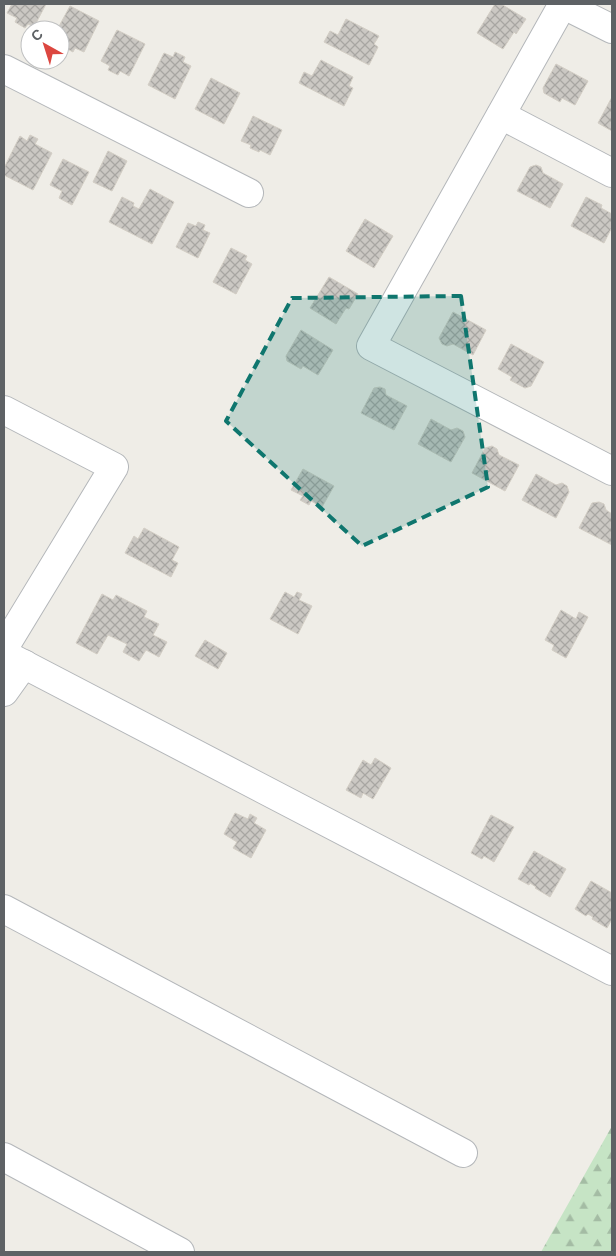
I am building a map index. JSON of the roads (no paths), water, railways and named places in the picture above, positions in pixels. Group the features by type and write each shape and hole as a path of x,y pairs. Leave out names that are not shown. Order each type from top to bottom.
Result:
{"street":[{"path":"612,29 562,4 371,346 612,471"},
{"path":"4,69 249,192"},
{"path":"500,115 612,173"},
{"path":"4,410 114,467 11,655 4,692"},
{"path":"11,655 612,971"},
{"path":"4,909 463,1153"},
{"path":"4,1157 180,1252"}]}
